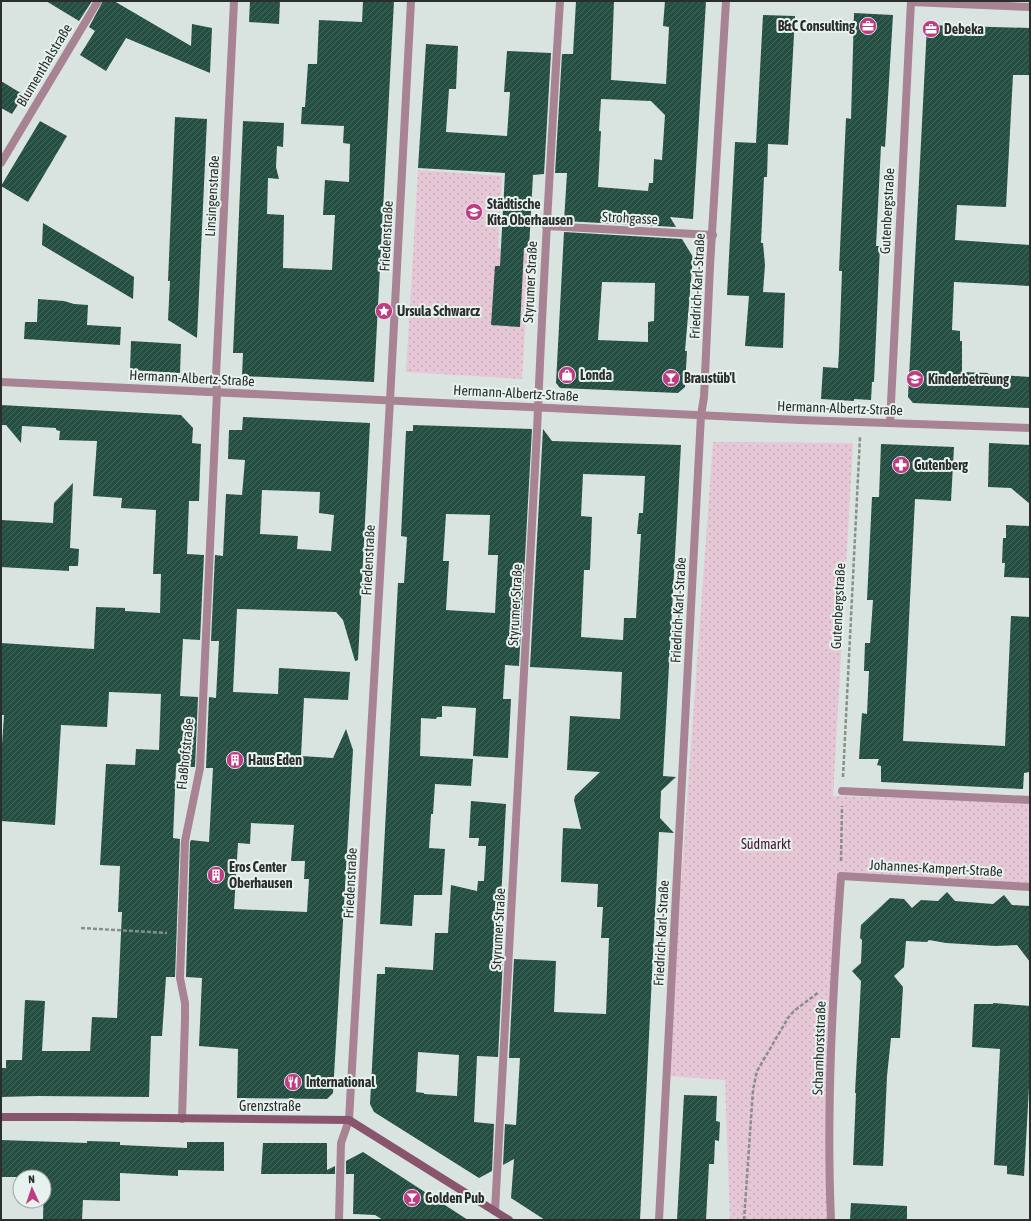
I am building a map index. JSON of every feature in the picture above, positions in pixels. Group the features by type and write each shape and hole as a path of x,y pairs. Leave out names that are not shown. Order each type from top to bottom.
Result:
{"street":[{"name":"Blumenthalstraße","path":"1,163 98,1"},
{"name":"Linsingenstraße","path":"217,392 216,375 234,1"},
{"name":"Friedenstraße","path":"339,1220 341,1143 349,1120 411,1"},
{"name":"Styrumer Straße","path":"495,1211 538,407 546,226 560,1"},
{"name":"Friedrich-Karl-Straße","path":"659,1220 701,415 704,397 710,266 726,1"},
{"path":"911,2 1030,7"},
{"name":"Gutenbergstraße","path":"890,423 911,2"},
{"name":"Strohgasse","path":"546,226 713,235"},
{"name":"Hermann-Albertz-Straße","path":"1,382 701,415 1030,428"},
{"name":"Flaßhofstraße","path":"182,1119 185,1003 180,978 181,934 186,841 200,768 217,392"},
{"path":"842,791 1030,800"},
{"name":"Johannes-Kampert-Straße","path":"841,876 1030,887"},
{"name":"Scharnhorststraße","path":"830,1220 828,1169 834,983 841,876"},
{"name":"Grenzstraße","path":"1,1117 71,1116 182,1119 349,1120"},
{"path":"349,1120 509,1220"}],"path":[{"name":"Gutenbergstraße","path":"841,876 842,791 861,422"},
{"path":"82,928 181,934"},
{"path":"744,1220 753,1090 757,1071 788,1018 808,1000 834,983"}],"green space":[{"name":"Städtische Kita Oberhausen","path":"418,170 502,176 498,248 530,250 522,379 406,372"},
{"name":"Südmarkt","path":"713,442 853,443 833,796 1030,802 1030,887 841,876 833,983 831,1220 730,1220 725,1080 667,1076"}],"building":[{"path":"46,1 92,1 79,21"},
{"path":"103,1 114,1 191,46 192,24 212,28 210,73 126,38 106,71 80,55 95,31 89,27"},
{"path":"250,1 280,1 279,24 249,22"},
{"path":"363,1 394,1 374,382 242,376 243,353 233,353 243,121 284,123 283,147 277,146 276,167 279,179 268,178 267,214 284,215 283,268 332,270 335,215 323,215 325,180 349,182 350,144 343,143 344,126 301,124 302,107 305,107 308,64 317,64 319,20 362,22"},
{"path":"576,1 614,1 611,80 666,84 669,27 663,26 665,1 706,1 693,219 670,217 676,227 564,221 567,173 555,173 562,54 573,54","holes":["601,99 651,101 665,115 662,160 654,159 653,183 649,183 648,191 598,187"]},
{"path":"854,13 893,15 885,147 881,146 876,246 880,246 874,382 872,382 871,400 854,399 854,401 821,399 823,367 838,368 842,271 839,271 846,118 851,119"},
{"path":"763,15 795,16 788,145 768,144 767,177 764,177 761,243 763,243 765,265 763,292 785,293 783,348 745,346 749,296 727,295 735,142 756,143"},
{"path":"927,25 1030,28 1030,75 1013,75 1006,207 957,205 955,240 1030,245 1030,286 954,282 952,330 960,331 960,341 962,341 962,372 1030,377 1030,408 913,403 908,397"},
{"path":"426,44 458,46 456,89 449,89 446,132 507,136 510,92 504,92 507,51 551,53 544,174 533,175 529,248 524,248 520,327 491,325 495,266 500,266 505,173 418,168"},
{"path":"1,81 24,95 12,114 1,108"},
{"path":"175,117 207,119 197,338 168,320 170,281 168,281"},
{"path":"40,121 67,136 28,202 1,186"},
{"path":"43,223 134,277 133,299 42,245"},
{"path":"564,232 682,239 693,257 685,351 687,351 685,387 678,393 560,388 556,383","holes":["602,282 655,283 654,321 648,322 648,342 598,340"]},
{"path":"38,299 88,305 87,325 121,327 120,345 24,339 25,322 37,322"},
{"path":"131,341 181,344 180,373 130,370"},
{"path":"1,405 181,415 193,428 192,443 201,444 199,501 189,501 187,554 204,555 200,640 183,639 180,696 198,697 195,767 176,767 173,838 180,839 175,977 166,977 162,1036 151,1036 149,1097 1,1097 1,1068 6,1068 6,1060 22,1060 25,1000 45,1001 42,1051 90,1051 92,1017 117,1018 122,912 118,912 120,866 100,865 106,764 135,765 136,749 159,750 161,694 109,692 107,727 61,725 55,825 1,821 1,759 4,715 1,715 1,643 94,649 96,607 125,608 125,611 160,613 161,574 153,574 156,510 121,508 122,498 93,496 97,441 59,440 60,431 56,430 56,428 22,426 21,443 6,425 1,425"},
{"path":"243,417 370,423 358,660 355,661 343,620 336,612 237,609 233,692 278,694 279,668 350,672 348,700 304,698 301,756 333,758 346,729 353,750 333,1093 327,1099 237,1098 238,1049 199,1046 202,978 186,977 190,842 191,840 209,842 213,768 206,768 209,697 216,698 219,641 211,641 215,555 223,556 226,494 242,495 245,460 228,459 229,430 242,430","holes":["262,490 320,492 319,513 334,515 331,551 297,549 298,536 260,534","251,823 294,825 291,861 305,861 304,879 309,879 307,912 234,909 238,843 250,844"]},
{"path":"413,425 532,429 519,666 505,665 503,699 511,699 508,758 473,756 476,708 442,706 442,717 437,717 436,719 421,718 420,756 473,759 471,786 435,784 429,848 445,849 442,895 414,895 412,926 380,924 398,583 404,583 407,537 401,536 406,431 413,431","holes":["446,514 490,515 488,555 498,555 495,613 446,610 449,561 443,561"]},
{"path":"543,429 552,441 681,445 663,776 676,777 661,791 660,818 674,833 659,832 640,1220 545,1220 511,1198 514,1159 503,1165 505,1124 516,1125 520,1058 509,1058 514,959 556,961 554,1012 606,1014 609,938 601,938 603,907 597,907 598,884 561,882 563,828 581,829 574,800 575,796 600,772 567,770 570,716 620,719 622,672 530,667","holes":["583,474 645,476 643,513 639,513 637,534 641,534 636,618 624,618 623,640 581,637 584,570 590,570 592,517 581,516"]},
{"path":"989,443 1030,445 1030,504 1011,488 988,487"},
{"path":"881,444 954,447 951,501 915,499 903,741 1005,746 1011,616 1030,617 1030,772 1024,773 1023,789 881,782 881,766 877,765 879,759 859,759 862,713 867,714 869,671 864,671 865,643 870,643 873,600 867,600 872,497 879,497"},
{"path":"73,483 70,548 79,549 78,566 69,566 69,571 1,567 1,520 53,523 54,503"},
{"path":"1006,525 1030,526 1029,578 1004,577 1005,563 1002,563 1003,538 1006,538"},
{"path":"471,801 506,804 498,958 503,958 498,1057 477,1056 474,1122 494,1124 492,1171 479,1178 374,1112 370,1104 377,974 385,974 385,967 433,970 435,933 448,933 451,885 477,891 478,881 484,881 486,846 478,846 479,838 469,838","holes":["418,1052 459,1055 457,1096 424,1094 416,1092"]},
{"path":"947,892 955,901 993,904 1004,895 1012,905 1030,906 1030,962 1017,945 996,946 946,943 929,940 927,942 906,941 904,967 894,976 903,987 900,1038 891,1038 887,1076 883,1166 853,1165 861,981 852,971 861,963 861,925 890,898 904,899 912,908 921,900 938,901"},
{"path":"993,1003 1030,1006 1030,1070 1024,1176 1007,1174 1007,1166 994,1165 1000,1049 972,1047 974,1004"},
{"path":"684,1095 717,1096 716,1121 720,1122 719,1141 715,1140 714,1164 709,1164 706,1220 677,1220"},
{"path":"1,1140 87,1143 87,1141 120,1142 120,1145 187,1148 187,1142 224,1142 224,1171 178,1170 178,1176 120,1173 120,1201 83,1200 82,1220 43,1220 43,1209 52,1209 52,1169 12,1169 12,1177 1,1177"},
{"path":"263,1143 327,1143 327,1170 335,1166 335,1174 261,1174"},
{"path":"363,1152 468,1220 383,1220 375,1215 353,1214 354,1174 346,1174 346,1161"},
{"path":"851,1203 907,1206 907,1220 850,1220"}],"place":[{"name":"B&C Consulting","path":"868,26"},
{"name":"Debeka","path":"931,29"},
{"name":"Städtische Kita Oberhausen","path":"474,212"},
{"name":"Ursula Schwarcz","path":"384,311"},
{"name":"Londa","path":"567,375"},
{"name":"Braustüb'l","path":"671,378"},
{"name":"Kinderbetreung","path":"915,379"},
{"name":"Gutenberg","path":"901,465"},
{"name":"Haus Eden","path":"235,760"},
{"name":"Eros Center Oberhausen","path":"216,875"},
{"name":"International","path":"293,1082"},
{"name":"Golden Pub","path":"412,1198"}]}
